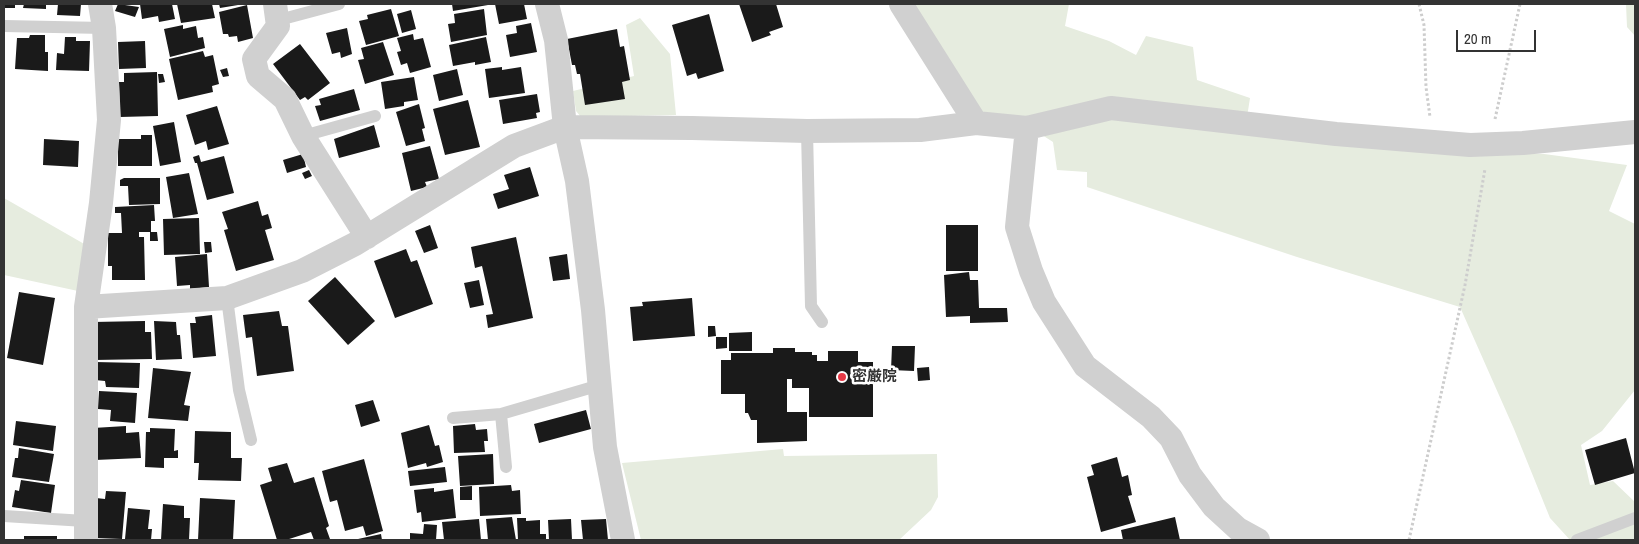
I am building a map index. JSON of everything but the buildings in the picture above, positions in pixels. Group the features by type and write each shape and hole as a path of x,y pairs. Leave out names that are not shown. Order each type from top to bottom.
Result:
{"street":[{"path":"86,531 86,306 102,203 109,120 104,28 100,4"},
{"path":"547,4 556,40 565,127 578,191 594,310 605,447 623,540"},
{"path":"901,4 976,123"},
{"path":"277,12 278,26 254,59 258,76 285,100 303,136 366,237"},
{"path":"86,306 227,298 302,271 366,237 514,146 565,127 807,131 920,130 976,123 1027,128 1111,108 1336,134 1439,143 1523,144 1635,132"},
{"path":"1027,128 1017,227 1031,271 1044,302 1085,366 1151,417 1171,438 1190,475 1214,507 1238,529 1258,540"}],"lane":[{"path":"277,12 339,4"},
{"path":"4,26 104,28"},
{"path":"303,136 375,116"},
{"path":"807,131 811,306 822,322"},
{"path":"227,298 240,390 251,440"},
{"path":"453,418 501,414 600,385"},
{"path":"501,414 506,467"},
{"path":"4,516 86,531"},
{"path":"1577,540 1635,518"}],"path":[{"path":"1419,4 1424,25 1427,101 1430,120 1439,143"},
{"path":"1409,540 1465,285 1490,144 1520,4"}],"shaded area":[{"path":"901,4 1069,4 1065,26 1109,41 1136,55 1146,36 1193,47 1197,80 1250,98 1245,130 1384,147 1544,154 1627,165 1609,211 1635,224 1635,390 1602,431 1581,445 1590,485 1613,481 1635,502 1635,540 1570,540 1550,518 1514,429 1460,307 1297,257 1087,187 1087,172 1057,170 1053,142 1025,124 978,119"},
{"path":"1626,4 1635,4 1635,36 1627,27"},
{"path":"640,18 670,54 676,115 581,117 576,111 573,91 634,76 626,25"},
{"path":"4,198 86,245 78,291 4,275"},
{"path":"783,449 784,456 937,454 938,497 931,510 899,540 641,540 622,463"}],"place":[{"name":"密厳院","path":"842,377"}]}
